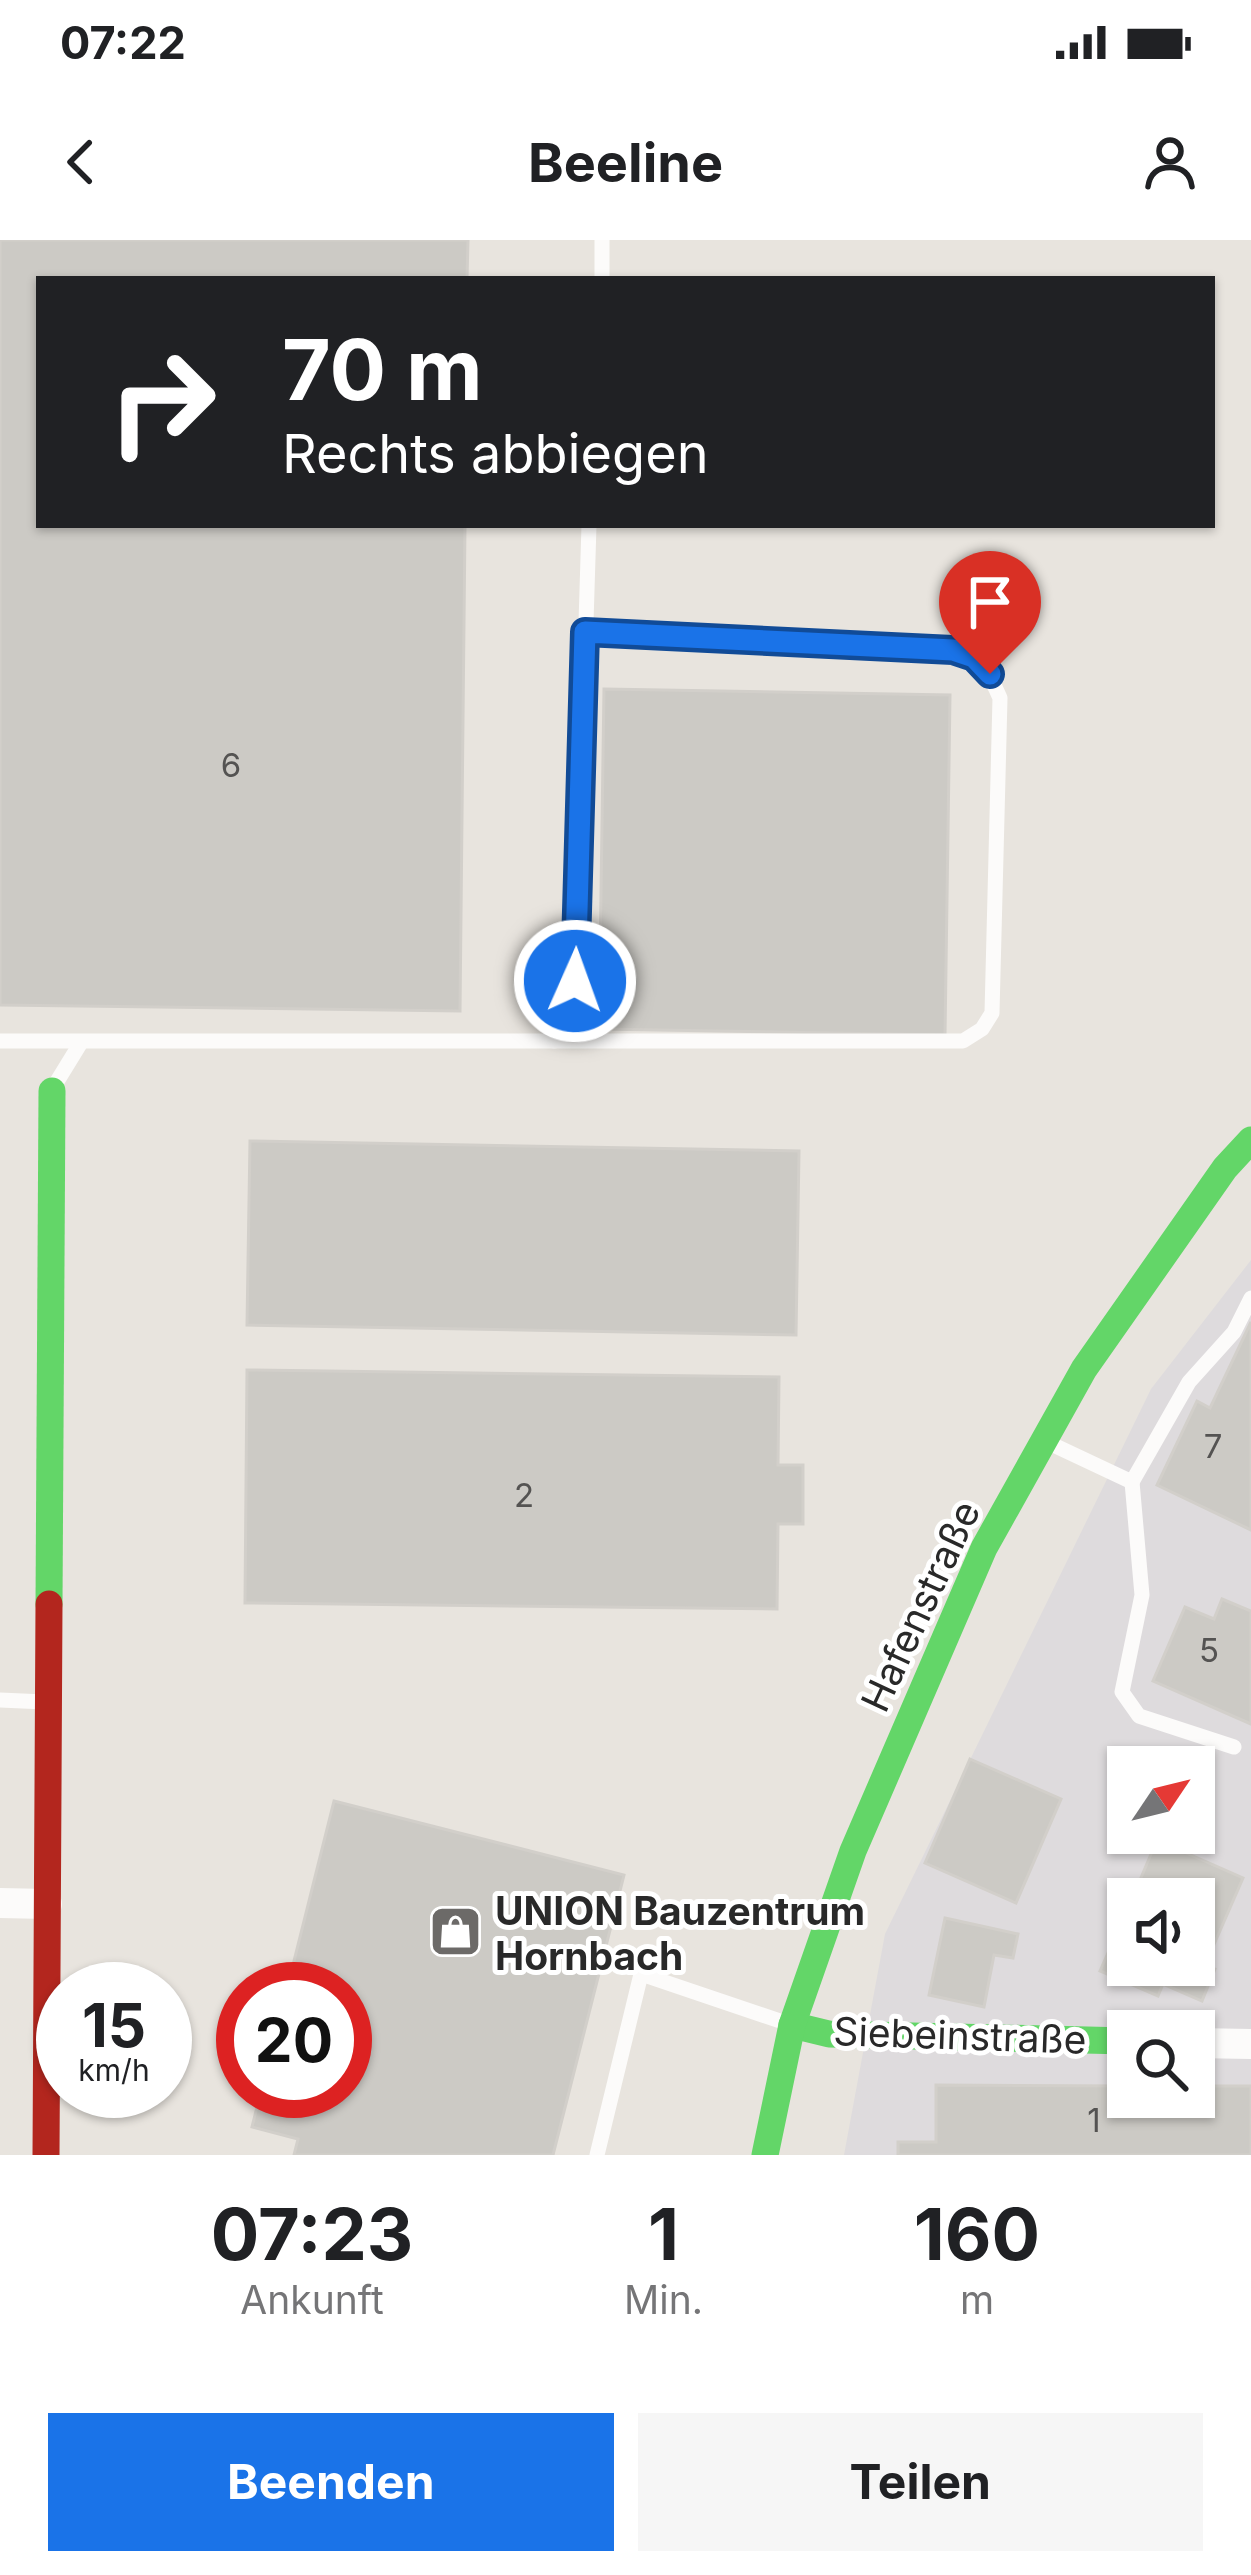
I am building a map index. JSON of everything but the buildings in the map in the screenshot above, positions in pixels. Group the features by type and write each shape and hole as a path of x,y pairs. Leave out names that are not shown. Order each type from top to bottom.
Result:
{"street":[{"path":"46,2155 52,1091"},
{"name":"Hafenstraße","path":"765,2155 792,2025 853,1851 984,1548 1084,1369 1225,1168 1251,1140"},
{"path":"0,1903 47,1904"},
{"name":"Siebeinstraße","path":"792,2025 829,2034 1107,2041"},
{"path":"1215,2043 1251,2044"}],"lane":[{"path":"602,240 602,276"},
{"path":"554,1041 575,981 589,528"},
{"path":"0,1041 80,1043 170,1037 963,1041 982,1029 992,1013 1000,698 990,674 974,657 953,650 585,632"},
{"path":"52,1091 80,1043"},
{"path":"1234,1748 1139,1716 1122,1692 1142,1595 1132,1482 1189,1382 1234,1332 1251,1298"},
{"path":"1044,1440 1132,1482"},
{"path":"0,1700 48,1702"},
{"path":"597,2155 641,1974 792,2025"}],"shaded area":[{"path":"1251,1260 1251,2155 844,2155 885,1934 1151,1389"}],"traffic: fast":[{"path":"49,1604 52,1091"},
{"path":"765,2155 792,2025 853,1851 984,1548 1084,1369 1225,1168 1251,1140"},
{"path":"792,2025 829,2034 1107,2041"}],"traffic: jam":[{"path":"46,2155 49,1604"}],"place":[{"name":"UNION Bauzentrum Hornbach","path":"456,1932"}],"route":[{"path":"575,981 585,632 953,650 974,657 990,674"}]}
